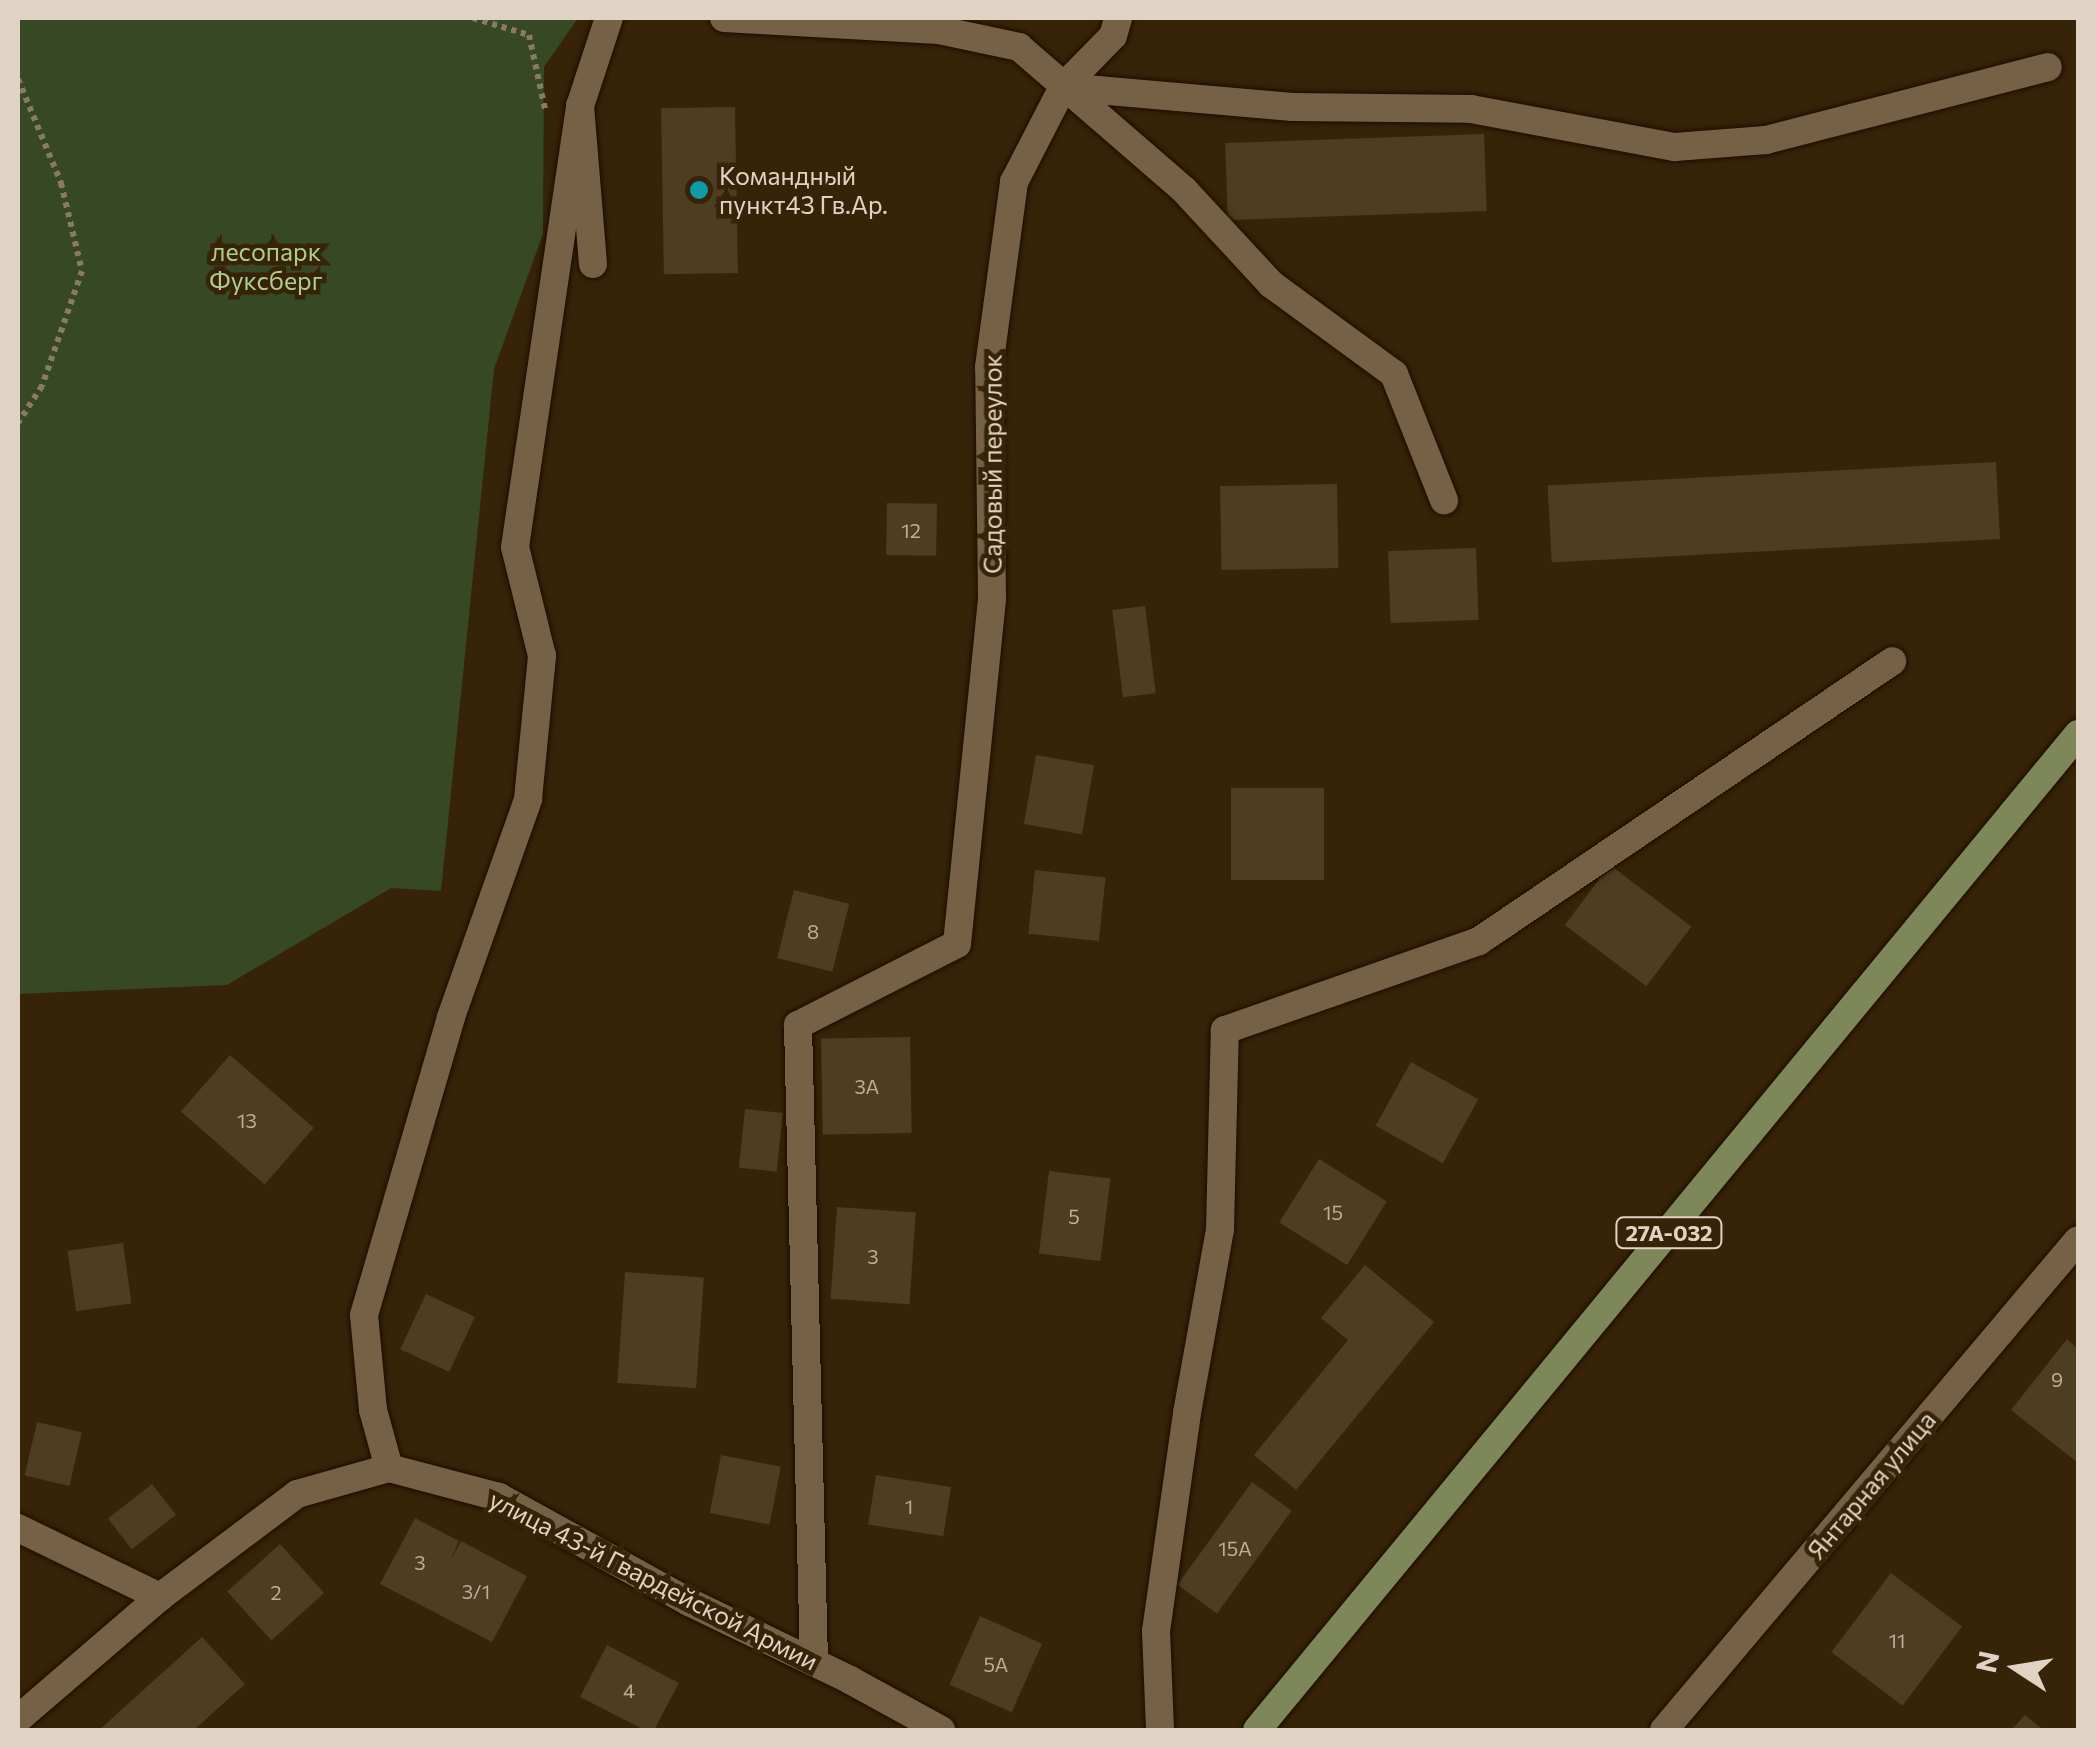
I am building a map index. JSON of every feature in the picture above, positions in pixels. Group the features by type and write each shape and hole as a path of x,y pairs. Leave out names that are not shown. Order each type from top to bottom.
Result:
{"main road":[{"name":"27А-032","path":"1257,1730 2078,734"}],"street":[{"path":"18,1720 160,1597 297,1494 390,1468 374,1410 364,1315 451,1018 528,799 542,656 514,548 580,106 609,18"},
{"path":"724,18 939,30 1018,47 1185,191 1271,284 1394,374 1444,500"},
{"name":"Садовый переулок","path":"814,1662 798,1025 957,944 992,598 992,348 1014,182 1063,88 1112,36 1118,18"},
{"path":"1063,88 1292,106 1471,108 1675,147 1766,140 2048,66"},
{"path":"580,106 593,264"},
{"path":"1160,1730 1156,1631 1187,1413 1220,1229 1225,1030 1480,941 1892,661"},
{"name":"Янтарная улица","path":"1664,1730 2078,1240"},
{"name":"улица 43-й Гвардейской Армии","path":"390,1468 499,1497 690,1602 941,1730"},
{"path":"18,1528 160,1597"}],"path":[{"path":"473,18 529,35 546,114 567,122 580,106"},
{"path":"18,79 61,183 82,271 42,386 18,424"}],"green space":[{"name":"лесопарк Фуксберг","path":"18,18 578,18 544,67 543,234 494,369 441,891 391,888 227,985 18,994"}],"building":[{"name":"Командный пункт43 Гв.Ар.","path":"735,107 738,273 664,274 661,108"},
{"path":"1484,134 1487,211 1228,220 1225,143"},
{"path":"1996,462 2000,539 1552,562 1548,485"},
{"path":"1337,484 1338,568 1221,570 1220,486"},
{"path":"887,503 937,504 936,556 886,555"},
{"path":"1476,548 1479,620 1391,623 1388,551"},
{"path":"1145,606 1156,693 1123,697 1112,610"},
{"path":"1036,755 1094,765 1082,834 1024,824"},
{"path":"1231,788 1324,788 1324,880 1231,880"},
{"path":"1610,865 1691,926 1646,986 1565,925"},
{"path":"1035,870 1106,877 1099,941 1028,934"},
{"path":"794,890 849,904 832,972 777,958"},
{"path":"910,1037 912,1133 823,1135 821,1039"},
{"path":"230,1055 314,1128 265,1184 181,1112"},
{"path":"1411,1062 1478,1099 1443,1163 1376,1126"},
{"path":"745,1109 783,1113 777,1172 739,1168"},
{"path":"1319,1159 1387,1201 1347,1265 1279,1223"},
{"path":"1049,1171 1111,1179 1100,1261 1039,1253"},
{"path":"837,1207 916,1213 909,1304 831,1299"},
{"path":"123,1243 131,1303 76,1311 68,1251"},
{"path":"1365,1265 1434,1322 1296,1490 1254,1455 1348,1340 1321,1318"},
{"path":"625,1272 704,1278 696,1388 617,1383"},
{"path":"426,1294 475,1317 449,1372 400,1349"},
{"path":"2067,1339 2078,1349 2078,1463 2011,1410"},
{"path":"37,1422 82,1432 69,1486 25,1476"},
{"path":"721,1455 781,1467 770,1525 710,1513"},
{"path":"876,1475 951,1487 943,1536 868,1524"},
{"path":"1252,1482 1292,1511 1217,1614 1177,1585"},
{"path":"152,1484 176,1515 132,1549 108,1518"},
{"path":"415,1518 459,1541 450,1561 461,1541 527,1576 492,1642 380,1584"},
{"path":"280,1544 324,1593 271,1641 227,1592"},
{"path":"1891,1573 1962,1627 1902,1706 1831,1652"},
{"path":"980,1616 1042,1644 1012,1712 949,1685"},
{"path":"202,1637 245,1684 194,1730 99,1730"},
{"path":"607,1645 679,1683 654,1730 645,1730 580,1697"},
{"path":"2025,1715 2043,1730 2011,1730"}],"place":[{"name":"Командный пункт43 Гв.Ар.","path":"699,190"}]}
